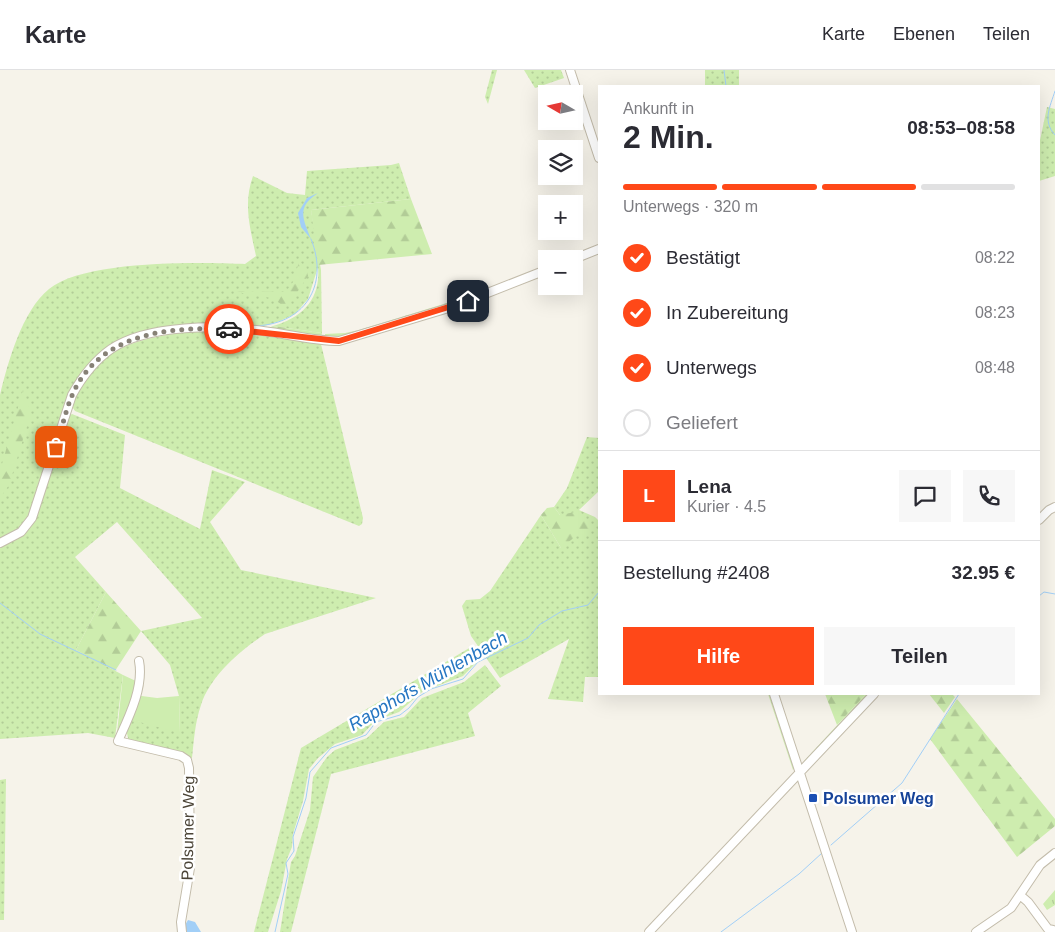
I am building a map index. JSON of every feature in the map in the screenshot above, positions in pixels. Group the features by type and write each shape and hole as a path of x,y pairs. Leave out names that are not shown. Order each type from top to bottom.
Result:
{"street":[{"path":"570,70 598,155"},
{"path":"583,255 598,249"},
{"path":"0,543 21,532 32,518 72,395 79,383 99,359 127,340 160,332 208,328 262,331 339,341 452,307 538,273"},
{"path":"1040,519 1055,507"},
{"name":"Polsumer Weg","path":"139,661 142,674 139,686 118,741 181,756 187,760 189,768 190,868 181,922 182,932"},
{"path":"774,695 852,932"},
{"path":"649,932 873,695"},
{"path":"976,932 1012,908 1040,865 1055,853"},
{"path":"1021,896 1028,902 1048,929 1054,930"}],"green space":[{"path":"492,70 497,70 488,104 485,97"},
{"path":"524,70 561,70 564,78 538,85 535,88"},
{"path":"705,70 739,70 739,85 705,85"},
{"path":"1047,107 1055,109 1055,176 1040,181 1040,140"},
{"path":"399,163 411,199 311,210 321,270 322,333 273,326 293,318 308,305 316,289 318,267 308,299 295,314 280,321 261,327 173,328 110,347 79,378 29,518 18,531 0,542 0,395 17,338 31,310 49,289 66,280 114,268 172,263 245,264 256,256 248,206 248,196 253,176 287,193 305,195 307,171"},
{"path":"411,199 432,254 318,265 311,210"},
{"path":"299,262 306,266 308,276 294,297 283,306 266,297 237,291 286,292 293,282"},
{"path":"450,302 451,305 341,338 325,338 325,334 359,330"},
{"path":"273,326 322,333 321,339 266,329"},
{"path":"188,332 239,334 321,344 363,518 362,524 359,526 75,411 71,405 79,386 89,371 102,359 133,343"},
{"path":"23,390 31,413 9,485 0,498 0,471"},
{"path":"72,414 125,435 120,488 200,529 212,470 245,482 210,522 241,570 376,598 265,634 246,648 227,665 205,694 197,718 192,758 129,742 126,729 130,719 180,732 179,696 170,665 141,631 202,618 117,522 75,557 106,592 76,650 123,675 115,738 88,733 0,739 0,546 15,540 23,534 68,416"},
{"path":"587,437 598,438 598,492 579,510 598,520 598,677 585,677 583,702 548,699 569,639 500,678 471,636 462,606 466,600 480,599 490,591 541,515 561,548 560,515 554,507 567,488"},
{"path":"554,507 560,515 575,512 590,526 587,535 576,536 561,548 541,515 547,508"},
{"path":"106,592 141,631 115,671 76,650"},
{"path":"471,647 480,659 463,676 422,692 399,712 375,721 362,735 335,744 318,758 309,769 281,891 268,932 254,932 301,748"},
{"path":"485,665 501,686 468,713 475,736 331,774 291,932 280,932 291,862 295,856 310,810 313,777 327,757 335,750 367,738 384,722 404,717 422,698 464,682"},
{"path":"123,675 138,682 134,695 157,698 179,696 180,733 125,718 117,733"},
{"path":"768,695 771,695 795,767 793,770"},
{"path":"825,695 865,695 837,725"},
{"path":"865,695 870,695 807,763 804,761"},
{"path":"930,695 953,695 955,697 944,713"},
{"path":"957,699 1055,819 1055,826 1017,857 930,739"},
{"path":"6,779 4,920 0,920 0,780"},
{"path":"1055,890 1055,905 1047,910 1043,904"}],"water":[{"path":"318,193 307,203 303,213 311,239 301,227 298,213 307,198"},
{"path":"188,920 195,922 201,932 187,932 185,925"}],"waterway":[{"path":"724,70 726,85"},
{"path":"1055,91 1048,114 1049,124 1055,135"},
{"path":"252,326 270,324 286,319 299,311 308,300 314,287 317,272 316,256 311,239"},
{"path":"1040,595 1044,592 1055,594"},
{"name":"Rapphofs Mühlenbach","path":"275,932 288,874 286,863 294,851 293,837 306,798 310,772 331,748 366,735 376,722 400,715 418,697 431,689 463,679 478,662 528,638 539,625 562,611 588,605 598,593"},
{"path":"0,603 40,634 116,670"},
{"path":"831,845 902,783 958,695"},
{"path":"721,932 799,874 822,853"}],"way so far":[{"path":"56,447 72,395 87,372 112,349 127,340 160,332 208,328 229,329"}],"place":[{"name":"Polsumer Weg","path":"813,798"}],"route":[{"path":"229,329 262,331 339,341 367,334 468,301"}]}
